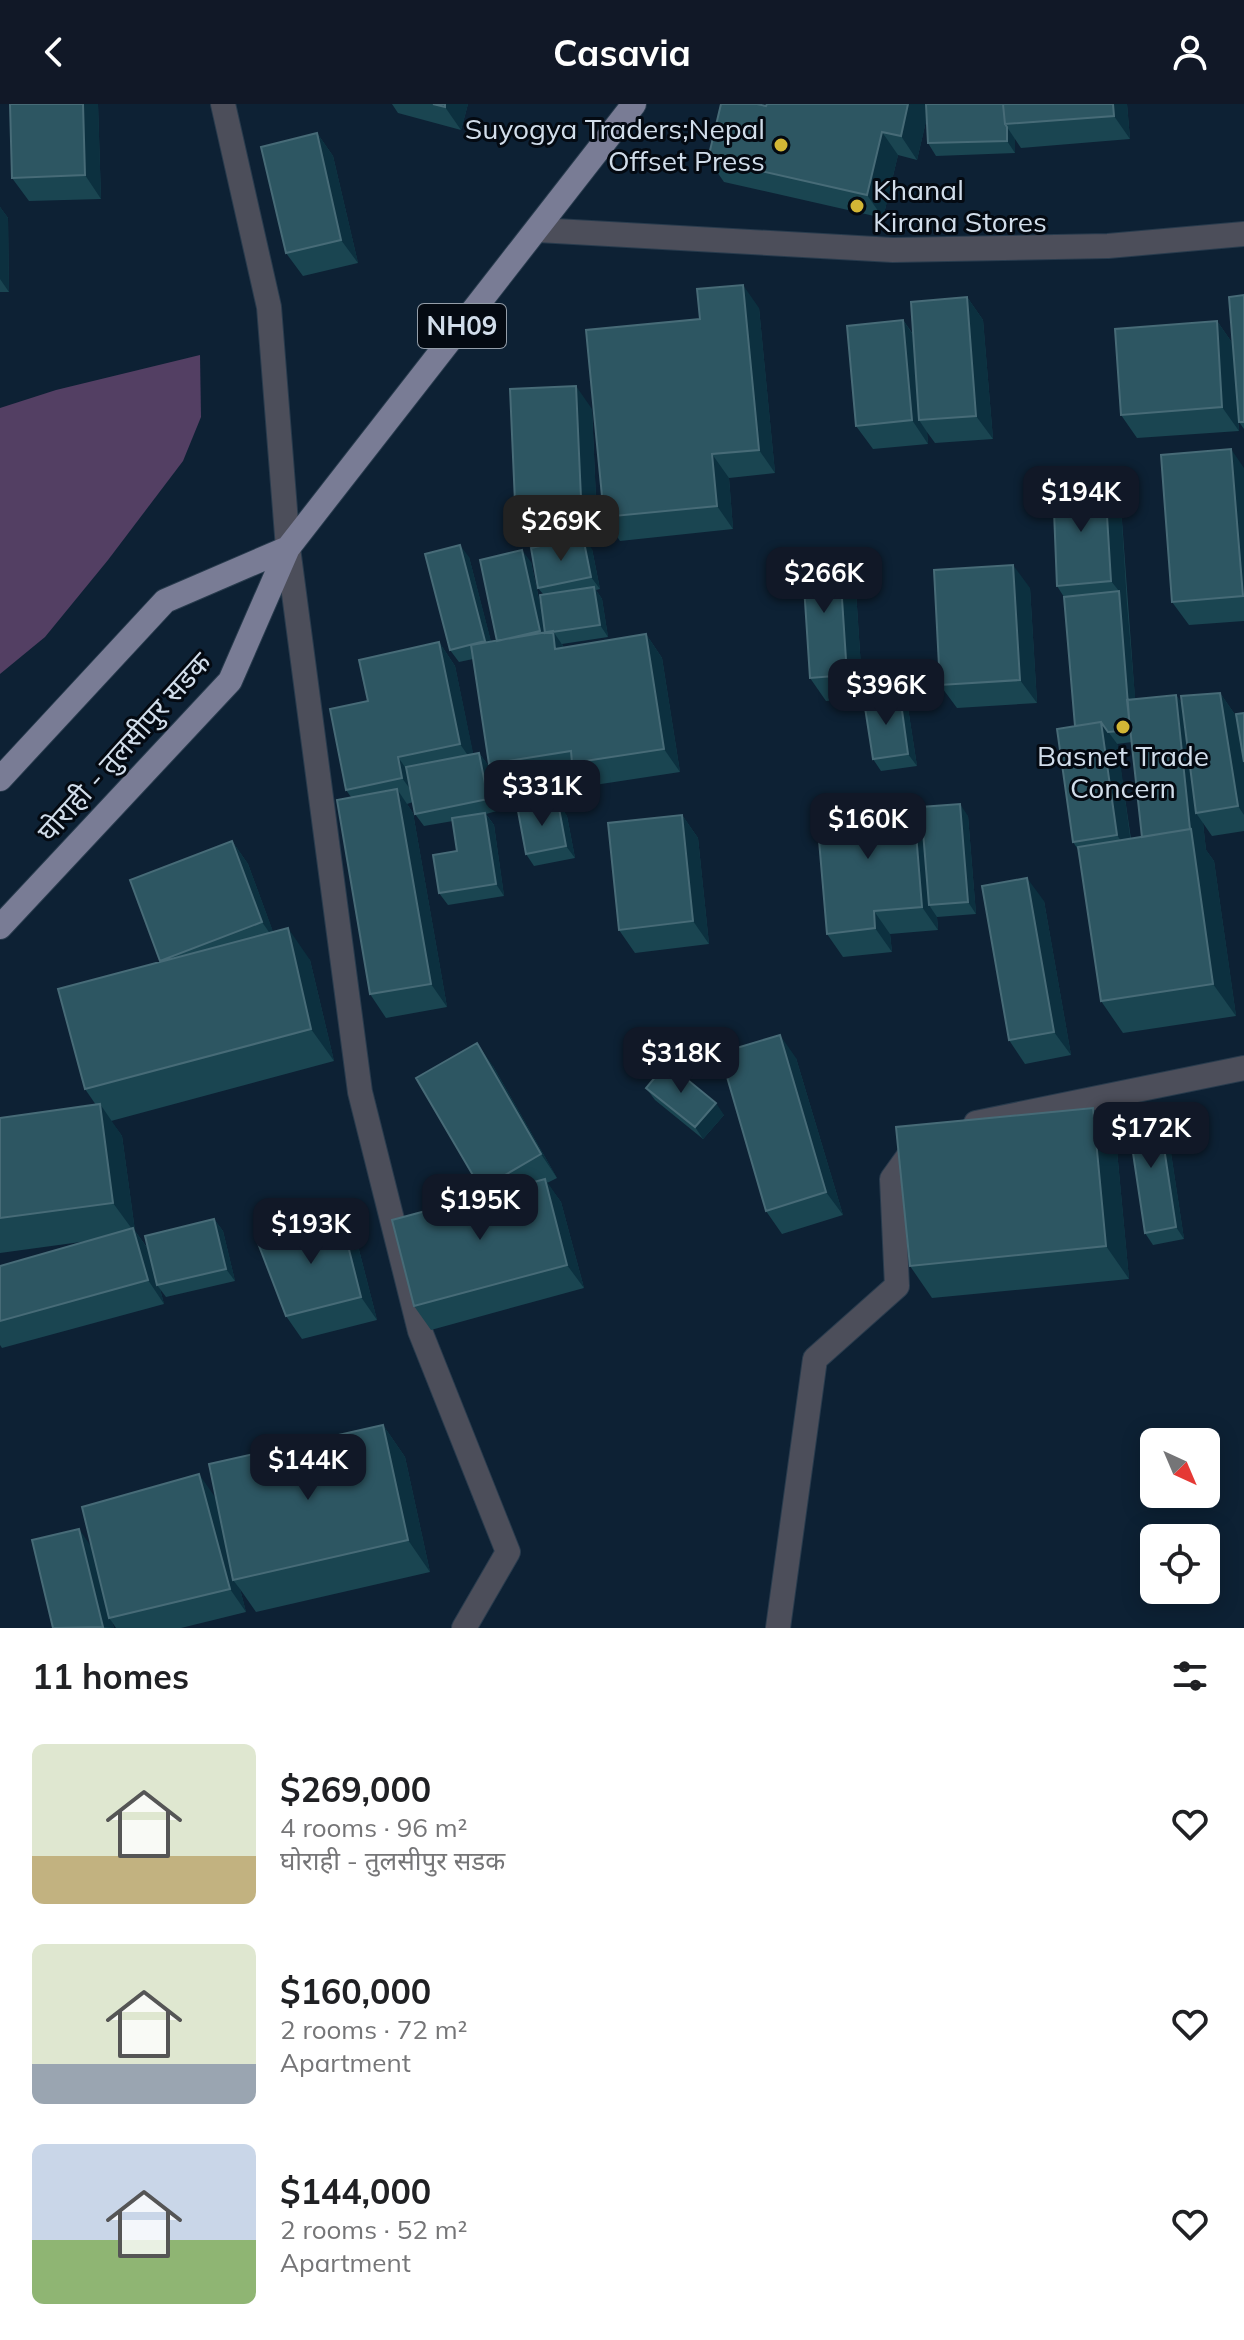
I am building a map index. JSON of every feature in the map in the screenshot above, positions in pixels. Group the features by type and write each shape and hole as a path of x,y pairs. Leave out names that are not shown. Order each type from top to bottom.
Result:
{"main road":[{"name":"घोराही - तुलसीपुर सडक","path":"0,927 230,681 288,548 634,104"},
{"name":"घोराही - तुलसीपुर सडक","path":"0,779 165,601 288,548"}],"street":[{"path":"223,104 269,307 288,548 360,1092 420,1331 508,1552 464,1628"},
{"path":"538,230 893,250 1108,246 1244,234"},
{"path":"778,1628 815,1359 897,1286 892,1179 924,1134 1244,1068"}],"shaded area":[{"path":"200,355 201,417 183,461 45,637 0,674 0,408 56,390"}],"building":[{"path":"10,104 83,104 85,175 12,178"},
{"path":"721,104 908,104 901,136 882,132 867,195 708,159"},
{"path":"926,104 1003,104 1007,141 928,143"},
{"path":"1003,104 1113,104 1114,116 1005,124"},
{"path":"317,133 341,240 286,253 261,147"},
{"path":"743,285 759,450 712,454 717,506 604,517 586,330 700,319 697,289"},
{"path":"1244,295 1244,422 1239,422 1229,297"},
{"path":"967,297 976,416 919,420 911,302"},
{"path":"903,320 912,420 856,426 847,326"},
{"path":"1217,321 1222,407 1121,415 1115,329"},
{"path":"576,386 581,498 515,502 510,389"},
{"path":"1231,449 1243,596 1172,602 1161,455"},
{"path":"1105,483 1111,581 1057,586 1053,486"},
{"path":"583,537 591,577 538,588 531,548"},
{"path":"460,545 485,641 450,650 425,554"},
{"path":"522,550 540,631 497,641 480,560"},
{"path":"839,553 847,675 810,678 802,555"},
{"path":"1013,565 1020,680 940,685 934,570"},
{"path":"594,587 600,625 545,633 540,595"},
{"path":"1119,591 1130,730 1108,732 1101,722 1075,726 1064,597"},
{"path":"553,631 555,649 646,634 664,749 572,763 571,751 489,764 471,645"},
{"path":"439,642 460,744 398,757 402,778 346,790 330,709 368,701 359,660"},
{"path":"1220,693 1238,806 1196,813 1181,696"},
{"path":"1176,695 1190,829 1142,837 1127,700"},
{"path":"900,696 908,754 873,759 864,701"},
{"path":"1244,713 1244,762 1236,714"},
{"path":"1101,722 1117,835 1073,842 1057,729"},
{"path":"479,753 488,799 415,814 406,767"},
{"path":"397,789 431,984 370,994 337,800"},
{"path":"913,796 922,907 874,911 875,928 827,934 816,805"},
{"path":"558,803 566,846 526,854 518,811"},
{"path":"960,804 968,902 929,905 921,807"},
{"path":"485,813 496,884 439,893 433,855 457,851 452,818"},
{"path":"682,815 693,921 619,930 608,823"},
{"path":"1191,829 1213,984 1101,1001 1078,847"},
{"path":"232,841 262,922 160,961 130,880"},
{"path":"1027,878 1054,1032 1009,1040 982,886"},
{"path":"288,928 311,1029 85,1089 58,989"},
{"path":"780,1035 826,1192 766,1211 720,1053"},
{"path":"477,1043 541,1154 481,1189 416,1078"},
{"path":"667,1063 716,1103 695,1127 646,1088"},
{"path":"100,1104 113,1203 0,1218 0,1118"},
{"path":"1093,1108 1106,1246 910,1266 896,1127"},
{"path":"1158,1108 1176,1227 1145,1233 1127,1113"},
{"path":"545,1179 567,1265 414,1306 392,1220"},
{"path":"341,1218 361,1297 286,1316 256,1238"},
{"path":"214,1219 226,1269 157,1285 145,1236"},
{"path":"133,1228 148,1280 0,1321 0,1266"},
{"path":"383,1425 408,1540 233,1580 209,1464"},
{"path":"199,1474 230,1589 109,1618 82,1507"},
{"path":"79,1529 103,1627 53,1628 32,1540"}],"place":[{"name":"Suyogya Traders;Nepal Offset Press","path":"781,145"},
{"name":"Khanal Kirana Stores","path":"857,206"},
{"name":"Basnet Trade Concern","path":"1123,727"}]}
